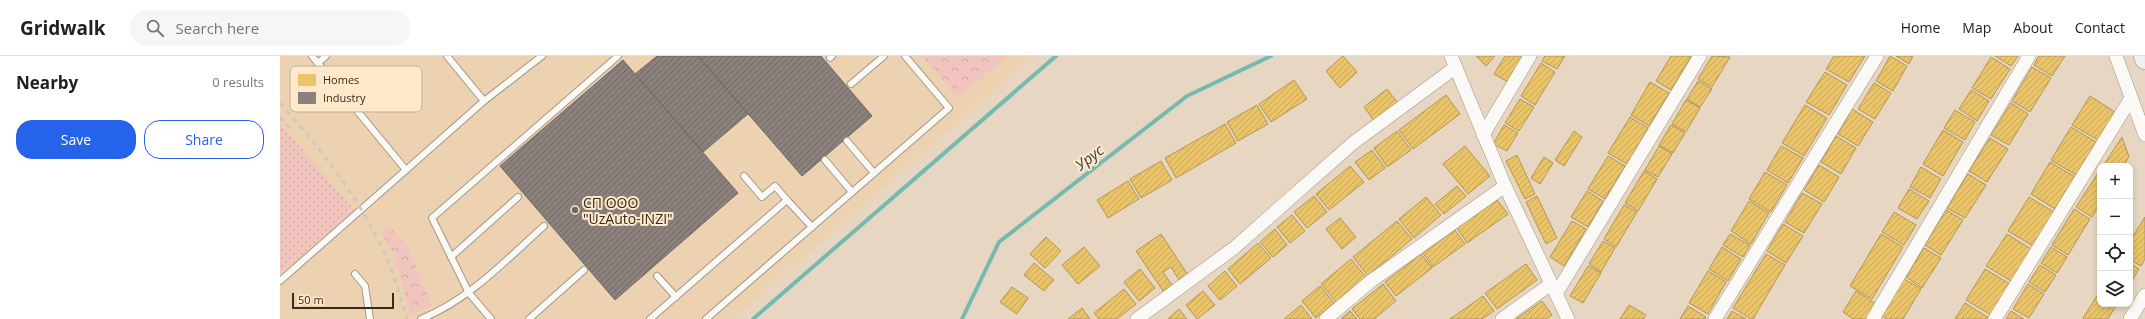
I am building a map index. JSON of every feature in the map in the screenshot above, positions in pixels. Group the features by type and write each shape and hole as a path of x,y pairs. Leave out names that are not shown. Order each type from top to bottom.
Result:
{"main road":[{"path":"2144,56 2145,60"}],"street":[{"path":"1483,135 1530,56"},
{"path":"1502,319 1554,289 1700,56"},
{"path":"1715,319 1877,56"},
{"path":"1873,319 2029,56"},
{"path":"2116,56 2145,135"},
{"path":"1137,319 1234,248 1353,143 1453,62 1505,186 1568,319"},
{"path":"1995,319 2131,98"},
{"path":"1326,319 1371,281 1505,186"},
{"path":"2130,319 2145,295"}],"lane":[{"path":"312,56 320,66"},
{"path":"318,63 326,56"},
{"path":"447,56 484,101"},
{"path":"280,281 484,101 542,56"},
{"path":"491,319 469,293 432,218 618,56"},
{"path":"851,84 884,56"},
{"path":"706,319 949,108 904,56"},
{"path":"358,112 406,170"},
{"path":"847,141 874,173"},
{"path":"825,160 852,192"},
{"path":"744,176 762,197 775,186 812,227"},
{"path":"451,257 518,197"},
{"path":"650,319 787,200"},
{"path":"421,319 438,312 469,293 544,226"},
{"path":"528,319 584,270"},
{"path":"354,274 365,286 370,319"},
{"path":"658,276 676,297"}],"shaded area":[{"path":"280,56 1035,56 735,319 280,319"}],"green space":[{"path":"922,56 1007,56 958,99"},
{"path":"280,124 354,210 280,274"},
{"path":"389,226 408,247 432,306 410,315 395,257 381,232"}],"building: Homes":[{"path":"1343,56 1357,72 1340,88 1326,71"},
{"path":"1476,56 1495,56 1486,66"},
{"path":"1505,56 1526,56 1510,83 1494,74"},
{"path":"1545,56 1565,56 1557,69 1542,61"},
{"path":"1671,56 1691,56 1671,90 1656,81"},
{"path":"1712,56 1730,57 1712,87 1698,79"},
{"path":"1834,56 1865,56 1849,82 1826,69"},
{"path":"1890,56 1907,66 1893,91 1876,81"},
{"path":"1896,56 1913,56 1909,64"},
{"path":"1995,56 2018,56 2011,66"},
{"path":"2039,56 2065,56 2052,76 2034,65"},
{"path":"1991,57 2010,69 1991,99 1972,88"},
{"path":"1541,63 1555,72 1535,105 1521,96"},
{"path":"2032,67 2051,78 2030,112 2012,101"},
{"path":"1825,72 1847,85 1829,115 1806,102"},
{"path":"1294,80 1307,99 1271,122 1259,104"},
{"path":"1698,81 1712,89 1700,107 1687,99"},
{"path":"1650,82 1669,93 1649,126 1631,115"},
{"path":"1874,83 1891,93 1875,119 1858,109"},
{"path":"1387,89 1397,102 1374,121 1364,107"},
{"path":"1971,90 1989,101 1977,121 1959,109"},
{"path":"1446,95 1460,114 1413,149 1399,130"},
{"path":"2090,96 2115,112 2098,140 2072,125"},
{"path":"1520,99 1534,107 1519,131 1505,123"},
{"path":"1686,100 1700,108 1686,132 1672,124"},
{"path":"2011,103 2028,114 2009,145 1991,135"},
{"path":"1257,105 1268,124 1238,141 1227,122"},
{"path":"1805,105 1827,118 1804,156 1782,143"},
{"path":"1852,109 1873,122 1858,146 1838,134"},
{"path":"1955,110 1975,122 1965,140 1944,128"},
{"path":"1630,117 1648,128 1627,164 1608,153"},
{"path":"1225,124 1236,143 1176,178 1165,158"},
{"path":"1504,125 1518,133 1507,151 1493,144"},
{"path":"1671,125 1685,133 1673,153 1659,145"},
{"path":"2071,127 2096,142 2076,175 2051,160"},
{"path":"1943,130 1963,142 1943,176 1923,164"},
{"path":"1397,131 1411,150 1387,167 1374,148"},
{"path":"1574,131 1582,137 1564,166 1555,160"},
{"path":"1836,136 1856,148 1841,174 1821,162"},
{"path":"2122,137 2129,157 2125,163 2105,163"},
{"path":"1990,138 2008,149 1987,182 1969,171"},
{"path":"1465,146 1490,176 1468,194 1443,164"},
{"path":"1659,146 1672,154 1658,177 1645,170"},
{"path":"1781,146 1803,158 1788,183 1767,170"},
{"path":"1372,150 1385,168 1369,180 1355,162"},
{"path":"1517,155 1535,194 1525,199 1506,161"},
{"path":"1608,156 1625,166 1605,199 1588,189"},
{"path":"1544,157 1553,163 1540,184 1531,178"},
{"path":"1161,161 1172,180 1141,198 1130,179"},
{"path":"2050,162 2075,177 2055,209 2031,194"},
{"path":"1819,165 1839,177 1824,202 1804,190"},
{"path":"1350,166 1364,182 1329,210 1316,194"},
{"path":"1921,167 1941,179 1930,198 1910,187"},
{"path":"1644,171 1657,179 1638,211 1625,203"},
{"path":"1765,172 1787,185 1771,212 1749,199"},
{"path":"1968,174 1986,185 1965,218 1947,208"},
{"path":"2097,175 2097,209 2092,217 2076,207"},
{"path":"1128,181 1139,199 1108,218 1097,200"},
{"path":"1457,186 1466,196 1444,214 1435,204"},
{"path":"1909,189 1929,201 1917,219 1898,208"},
{"path":"1587,191 1603,201 1588,227 1571,217"},
{"path":"1802,193 1822,204 1804,233 1785,222"},
{"path":"1314,196 1327,212 1307,228 1294,212"},
{"path":"1537,196 1557,238 1546,244 1526,202"},
{"path":"1426,197 1441,215 1414,238 1399,219"},
{"path":"2029,197 2054,212 2033,246 2008,231"},
{"path":"1497,200 1508,214 1467,243 1457,228"},
{"path":"1749,201 1769,213 1751,244 1731,231"},
{"path":"1624,205 1637,212 1616,247 1604,239"},
{"path":"2074,209 2090,219 2068,255 2052,245"},
{"path":"1946,210 1963,220 1941,255 1925,245"},
{"path":"1894,212 1916,225 1904,245 1882,232"},
{"path":"1292,215 1305,231 1290,243 1277,227"},
{"path":"2145,217 2145,259 2141,266 2133,262 2133,236"},
{"path":"1340,218 1356,237 1342,249 1326,229"},
{"path":"1397,221 1412,239 1368,276 1353,257"},
{"path":"1572,221 1586,229 1564,266 1550,257"},
{"path":"1783,224 1803,236 1786,263 1767,251"},
{"path":"1275,229 1287,245 1273,257 1260,242"},
{"path":"1455,230 1465,244 1433,267 1423,253"},
{"path":"1161,234 1188,275 1179,280 1171,267 1163,272 1172,285 1163,291 1136,251"},
{"path":"1730,234 1750,245 1743,257 1723,245"},
{"path":"1881,234 1903,247 1872,299 1850,286"},
{"path":"2007,234 2031,249 2011,281 1986,266"},
{"path":"1046,237 1061,251 1045,268 1030,254"},
{"path":"1603,241 1615,248 1601,272 1589,264"},
{"path":"1258,243 1271,258 1240,284 1228,269"},
{"path":"1084,247 1100,266 1078,284 1062,265"},
{"path":"1722,247 1741,259 1728,281 1709,269"},
{"path":"2051,247 2067,257 2057,273 2041,263"},
{"path":"1924,248 1941,258 1922,288 1906,277"},
{"path":"1421,254 1432,268 1396,296 1385,282"},
{"path":"1766,254 1785,265 1753,319 1751,319 1733,308"},
{"path":"1351,259 1366,277 1336,302 1321,284"},
{"path":"1034,263 1054,280 1044,291 1024,275"},
{"path":"1526,264 1537,280 1497,309 1485,293"},
{"path":"2040,265 2056,275 2045,292 2029,282"},
{"path":"2133,265 2139,269 2133,279"},
{"path":"1588,266 1601,273 1583,303 1570,296"},
{"path":"1140,269 1155,288 1139,301 1124,282"},
{"path":"1985,269 2010,284 1991,315 1966,300"},
{"path":"1225,271 1237,286 1220,300 1208,286"},
{"path":"1708,271 1726,282 1708,314 1689,303"},
{"path":"1904,279 1921,289 1903,319 1887,319 1882,316"},
{"path":"1383,284 1396,301 1374,319 1360,319 1352,309"},
{"path":"2028,284 2044,294 2029,318 2013,309"},
{"path":"1320,286 1334,303 1316,318 1302,301"},
{"path":"1012,287 1028,298 1017,314 1000,302"},
{"path":"1124,289 1136,304 1117,319 1099,319 1094,313"},
{"path":"1203,291 1215,305 1197,319 1186,305"},
{"path":"1856,291 1876,304 1866,319 1853,319 1843,312"},
{"path":"1483,296 1494,311 1482,319 1450,319"},
{"path":"2097,296 2097,307 2115,307 2108,319 2083,318"},
{"path":"1542,301 1552,315 1546,319 1516,319"},
{"path":"1965,303 1989,318 1955,319"},
{"path":"1301,305 1312,319 1284,319"},
{"path":"1629,305 1646,315 1643,319 1620,319"},
{"path":"1688,306 1706,317 1705,319 1680,319"},
{"path":"1082,308 1090,319 1068,319"},
{"path":"1179,309 1187,319 1168,319"},
{"path":"1350,311 1357,319 1341,319"},
{"path":"1732,311 1746,319 1727,319"},
{"path":"2011,311 2024,319 2006,319"}],"building: Industry":[{"path":"657,56 698,56 748,114 703,152 635,74"},
{"path":"698,56 821,56 872,116 802,176"},
{"path":"623,60 738,193 615,300 500,166"}],"waterway":[{"path":"753,319 1056,56"},
{"name":"Урус","path":"962,319 999,242 1187,96 1271,56"}],"railway":[{"path":"280,103 308,136 347,187 369,223 388,260 407,319"},
{"path":"280,117 293,132"}],"place":[{"name":"СП ООО \"UzAuto-INZI\"","path":"575,210"}]}
